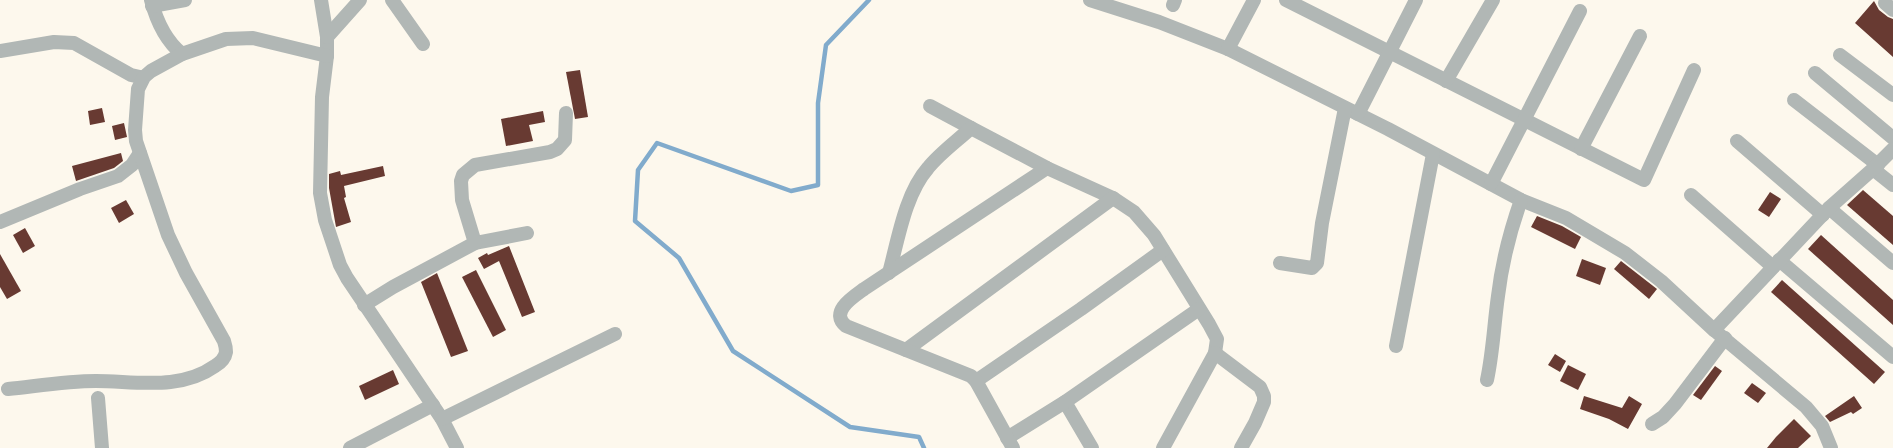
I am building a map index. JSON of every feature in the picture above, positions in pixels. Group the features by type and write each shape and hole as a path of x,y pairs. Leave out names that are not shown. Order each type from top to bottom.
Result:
{"street":[{"path":"182,54 173,46 165,33 152,3 185,0"},
{"path":"321,0 327,37 327,56 322,97 320,193 325,220 340,265 364,305 442,419 457,448"},
{"path":"327,37 360,0"},
{"path":"392,0 423,44"},
{"path":"1090,0 1159,22 1228,48 1521,200 1566,218 1625,252 1806,407 1822,426 1831,448"},
{"path":"1228,48 1254,0"},
{"path":"1286,0 1644,180 1694,70"},
{"path":"1280,263 1312,268 1317,263 1322,223 1352,111 1389,53 1416,0"},
{"path":"1446,81 1493,0"},
{"path":"1492,184 1580,11"},
{"path":"1580,149 1640,36"},
{"path":"8,389 94,381 157,383 178,381 213,368 223,359 226,352 224,340 176,255 140,153 135,130 138,89 142,80 151,71 182,54 211,43 243,37 327,56"},
{"path":"0,52 54,42 74,43 131,75 140,77 142,80"},
{"path":"1840,54 1893,95"},
{"path":"1815,73 1893,138"},
{"path":"1794,100 1875,167 1893,185"},
{"path":"930,106 1047,168 1113,198 1134,212 1144,223 1209,324 1216,339 1215,353 1164,448"},
{"path":"475,243 462,200 461,181 463,175 475,165 550,152 556,149 566,140 566,114"},
{"path":"889,273 904,218 918,182 936,159 971,128"},
{"path":"1737,141 1893,262"},
{"path":"1652,424 1663,417 1675,404 1720,334 1776,264 1826,211 1893,149"},
{"path":"0,222 80,189 118,176 132,165 140,153"},
{"path":"1396,346 1433,154"},
{"path":"1047,168 844,304 841,319 846,326 962,372 976,381 1010,443 1064,402 1199,309"},
{"path":"1691,195 1893,357"},
{"path":"906,350 1113,198"},
{"path":"1487,380 1493,351 1498,294 1503,266 1509,235 1521,200"},
{"path":"364,305 393,287 475,243 527,233"},
{"path":"976,381 1081,309 1162,250"},
{"path":"442,419 615,334"},
{"path":"1215,353 1260,387 1264,396 1264,402 1258,416 1241,448"},
{"path":"98,398 102,448"},
{"path":"1064,402 1092,448"},
{"path":"350,448 433,405"}],"building":[{"path":"1874,1 1879,10 1893,19 1893,57 1855,23"},
{"path":"580,70 588,117 575,119 566,72"},
{"path":"102,108 105,122 90,125 88,111"},
{"path":"543,111 545,122 529,125 533,141 506,146 501,119"},
{"path":"124,123 127,137 115,140 112,126"},
{"path":"121,153 123,161 114,168 76,181 72,166"},
{"path":"383,166 385,176 344,186 346,197 344,198 351,222 336,227 329,188 329,174 340,171 341,175"},
{"path":"1863,190 1893,216 1893,245 1847,205"},
{"path":"1770,192 1781,199 1769,217 1758,210"},
{"path":"126,200 134,214 119,223 111,208"},
{"path":"1537,216 1562,226 1581,237 1575,249 1531,227"},
{"path":"25,228 35,246 23,253 13,235"},
{"path":"1821,235 1893,300 1893,325 1808,249"},
{"path":"509,246 535,312 522,317 499,261 484,269 478,258"},
{"path":"0,254 21,291 7,299 0,287"},
{"path":"1582,259 1606,268 1600,285 1576,276"},
{"path":"1621,261 1657,289 1649,299 1614,269"},
{"path":"476,270 506,330 493,337 462,277"},
{"path":"437,273 468,351 451,357 421,282"},
{"path":"1782,280 1885,372 1874,384 1771,292"},
{"path":"1555,354 1566,361 1560,372 1548,365"},
{"path":"1568,365 1586,374 1578,390 1560,381"},
{"path":"1715,366 1722,371 1701,400 1693,395"},
{"path":"393,370 399,384 365,400 359,386"},
{"path":"1752,383 1766,393 1758,403 1744,393"},
{"path":"1584,396 1622,408 1629,396 1642,404 1628,429 1609,419 1580,409"},
{"path":"1854,396 1862,408 1853,414 1851,412 1830,422 1825,416"},
{"path":"1794,419 1811,436 1798,448 1767,448 1776,437"}],"waterway":[{"path":"869,0 826,45 818,103 818,185 791,191 657,143 638,170 635,221 679,258 733,351 850,427 919,437 924,448"}]}
